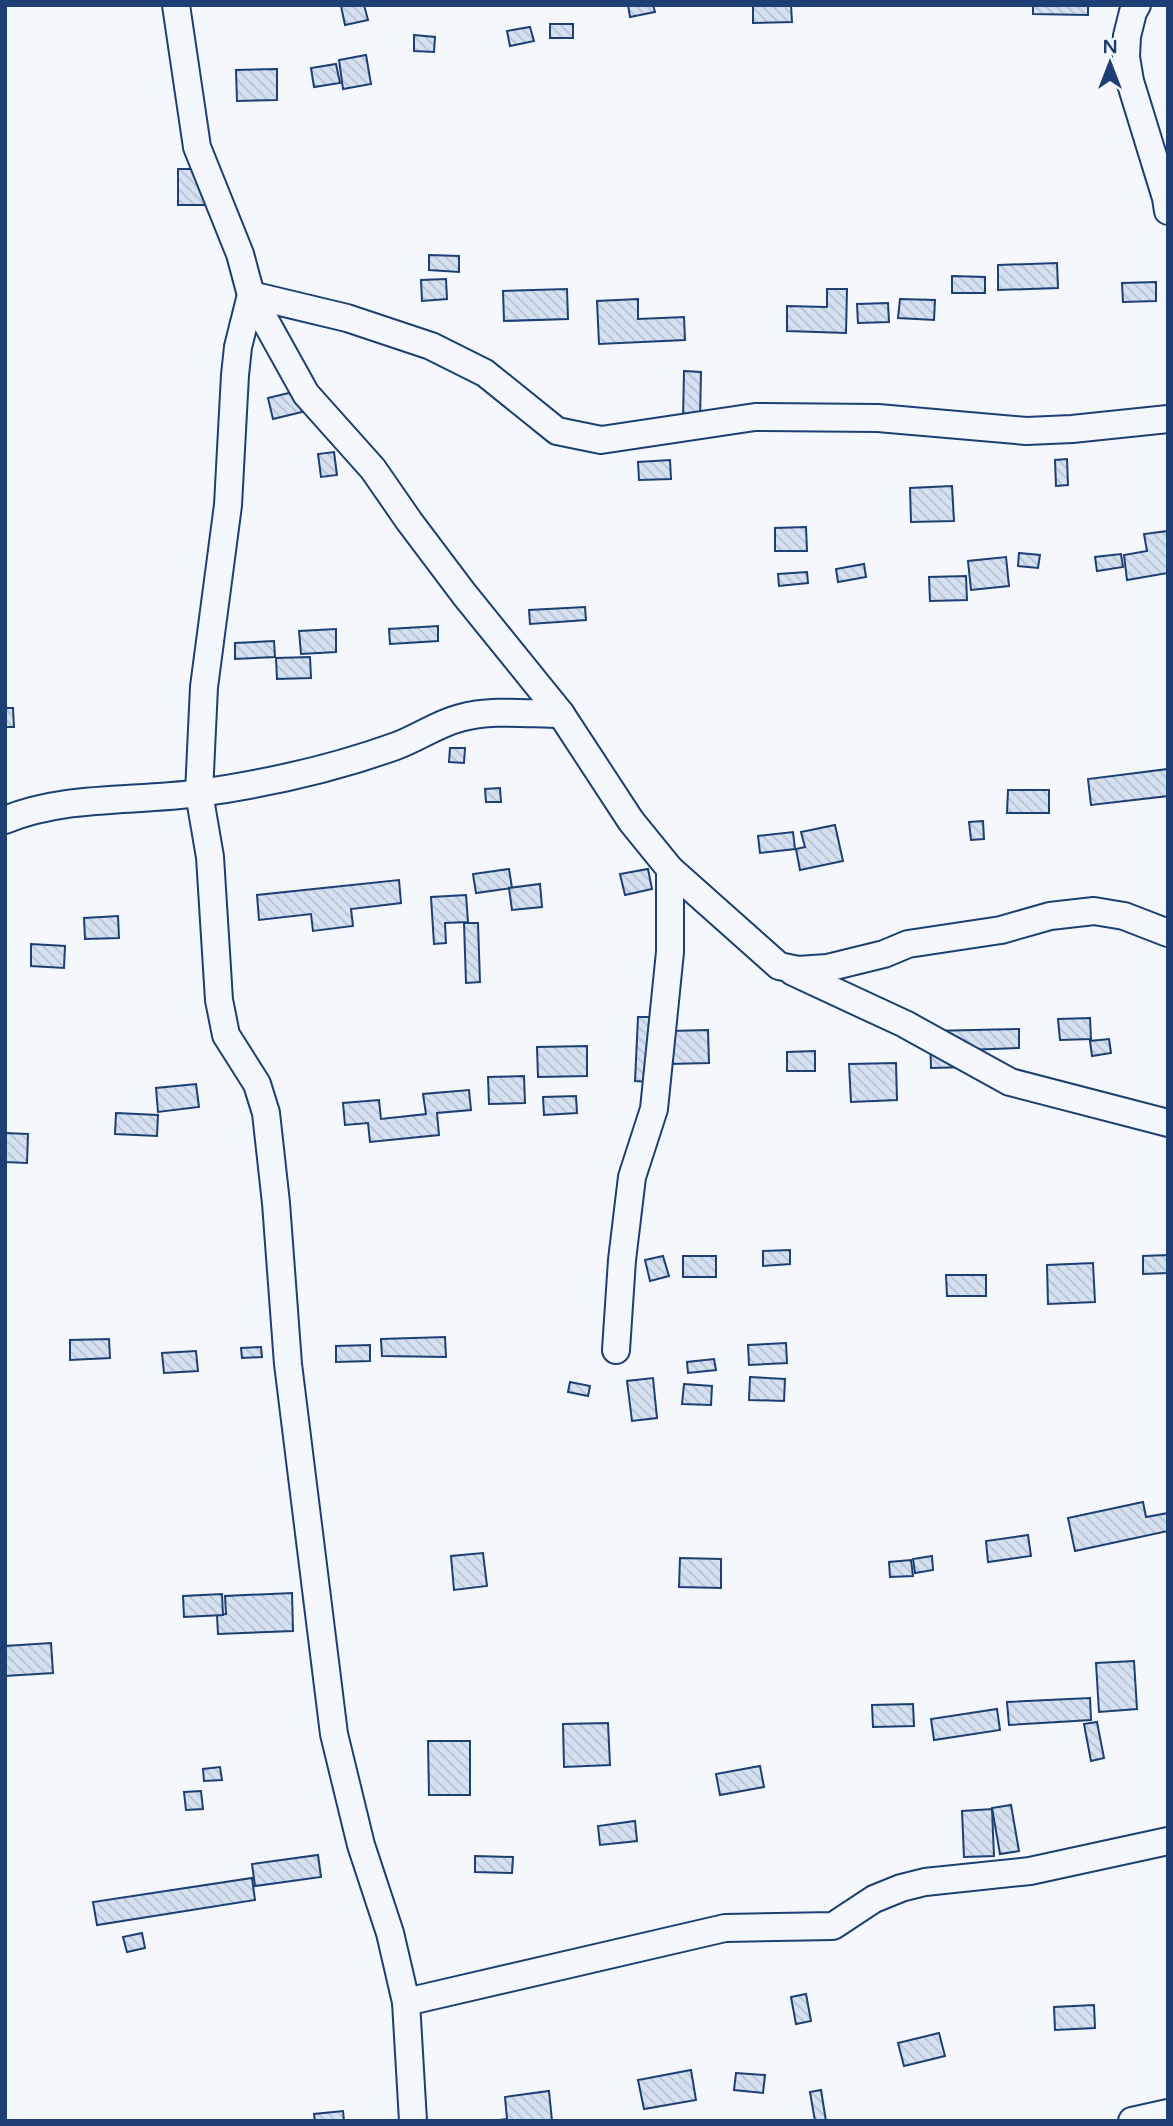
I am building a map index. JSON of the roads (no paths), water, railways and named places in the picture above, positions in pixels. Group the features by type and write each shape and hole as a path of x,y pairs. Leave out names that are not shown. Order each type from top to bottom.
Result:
{"street":[{"path":"176,5 197,147 240,254 251,295 306,394 373,469 464,594 561,714 632,821 670,869 779,966 905,1024 1010,1083 1168,1123"},
{"path":"1137,5 1127,36 1126,57 1130,81 1168,211"},
{"path":"251,295 347,318 431,346 485,373 557,430 601,440 755,417 878,418 1026,430 1072,429 1168,419"},
{"path":"251,295 235,375 229,505 204,687 199,793 210,857 221,1011 226,1035 257,1084 266,1113 276,1203 288,1364 334,1734 361,1845 390,1933 406,2002 413,2121"},
{"path":"5,820 39,807 199,793 309,771 398,745 460,718 492,713 561,714"},
{"path":"616,1350 622,1260 632,1177 654,1110 670,952 670,869"},
{"path":"779,966 798,970 827,968 884,954 908,944 1001,930 1050,916 1094,911 1124,916 1168,933"},
{"path":"406,2002 725,1928 833,1926 874,1899 901,1888 925,1882 1030,1871 1168,1841"},
{"path":"1132,2121 1168,2113"}]}
